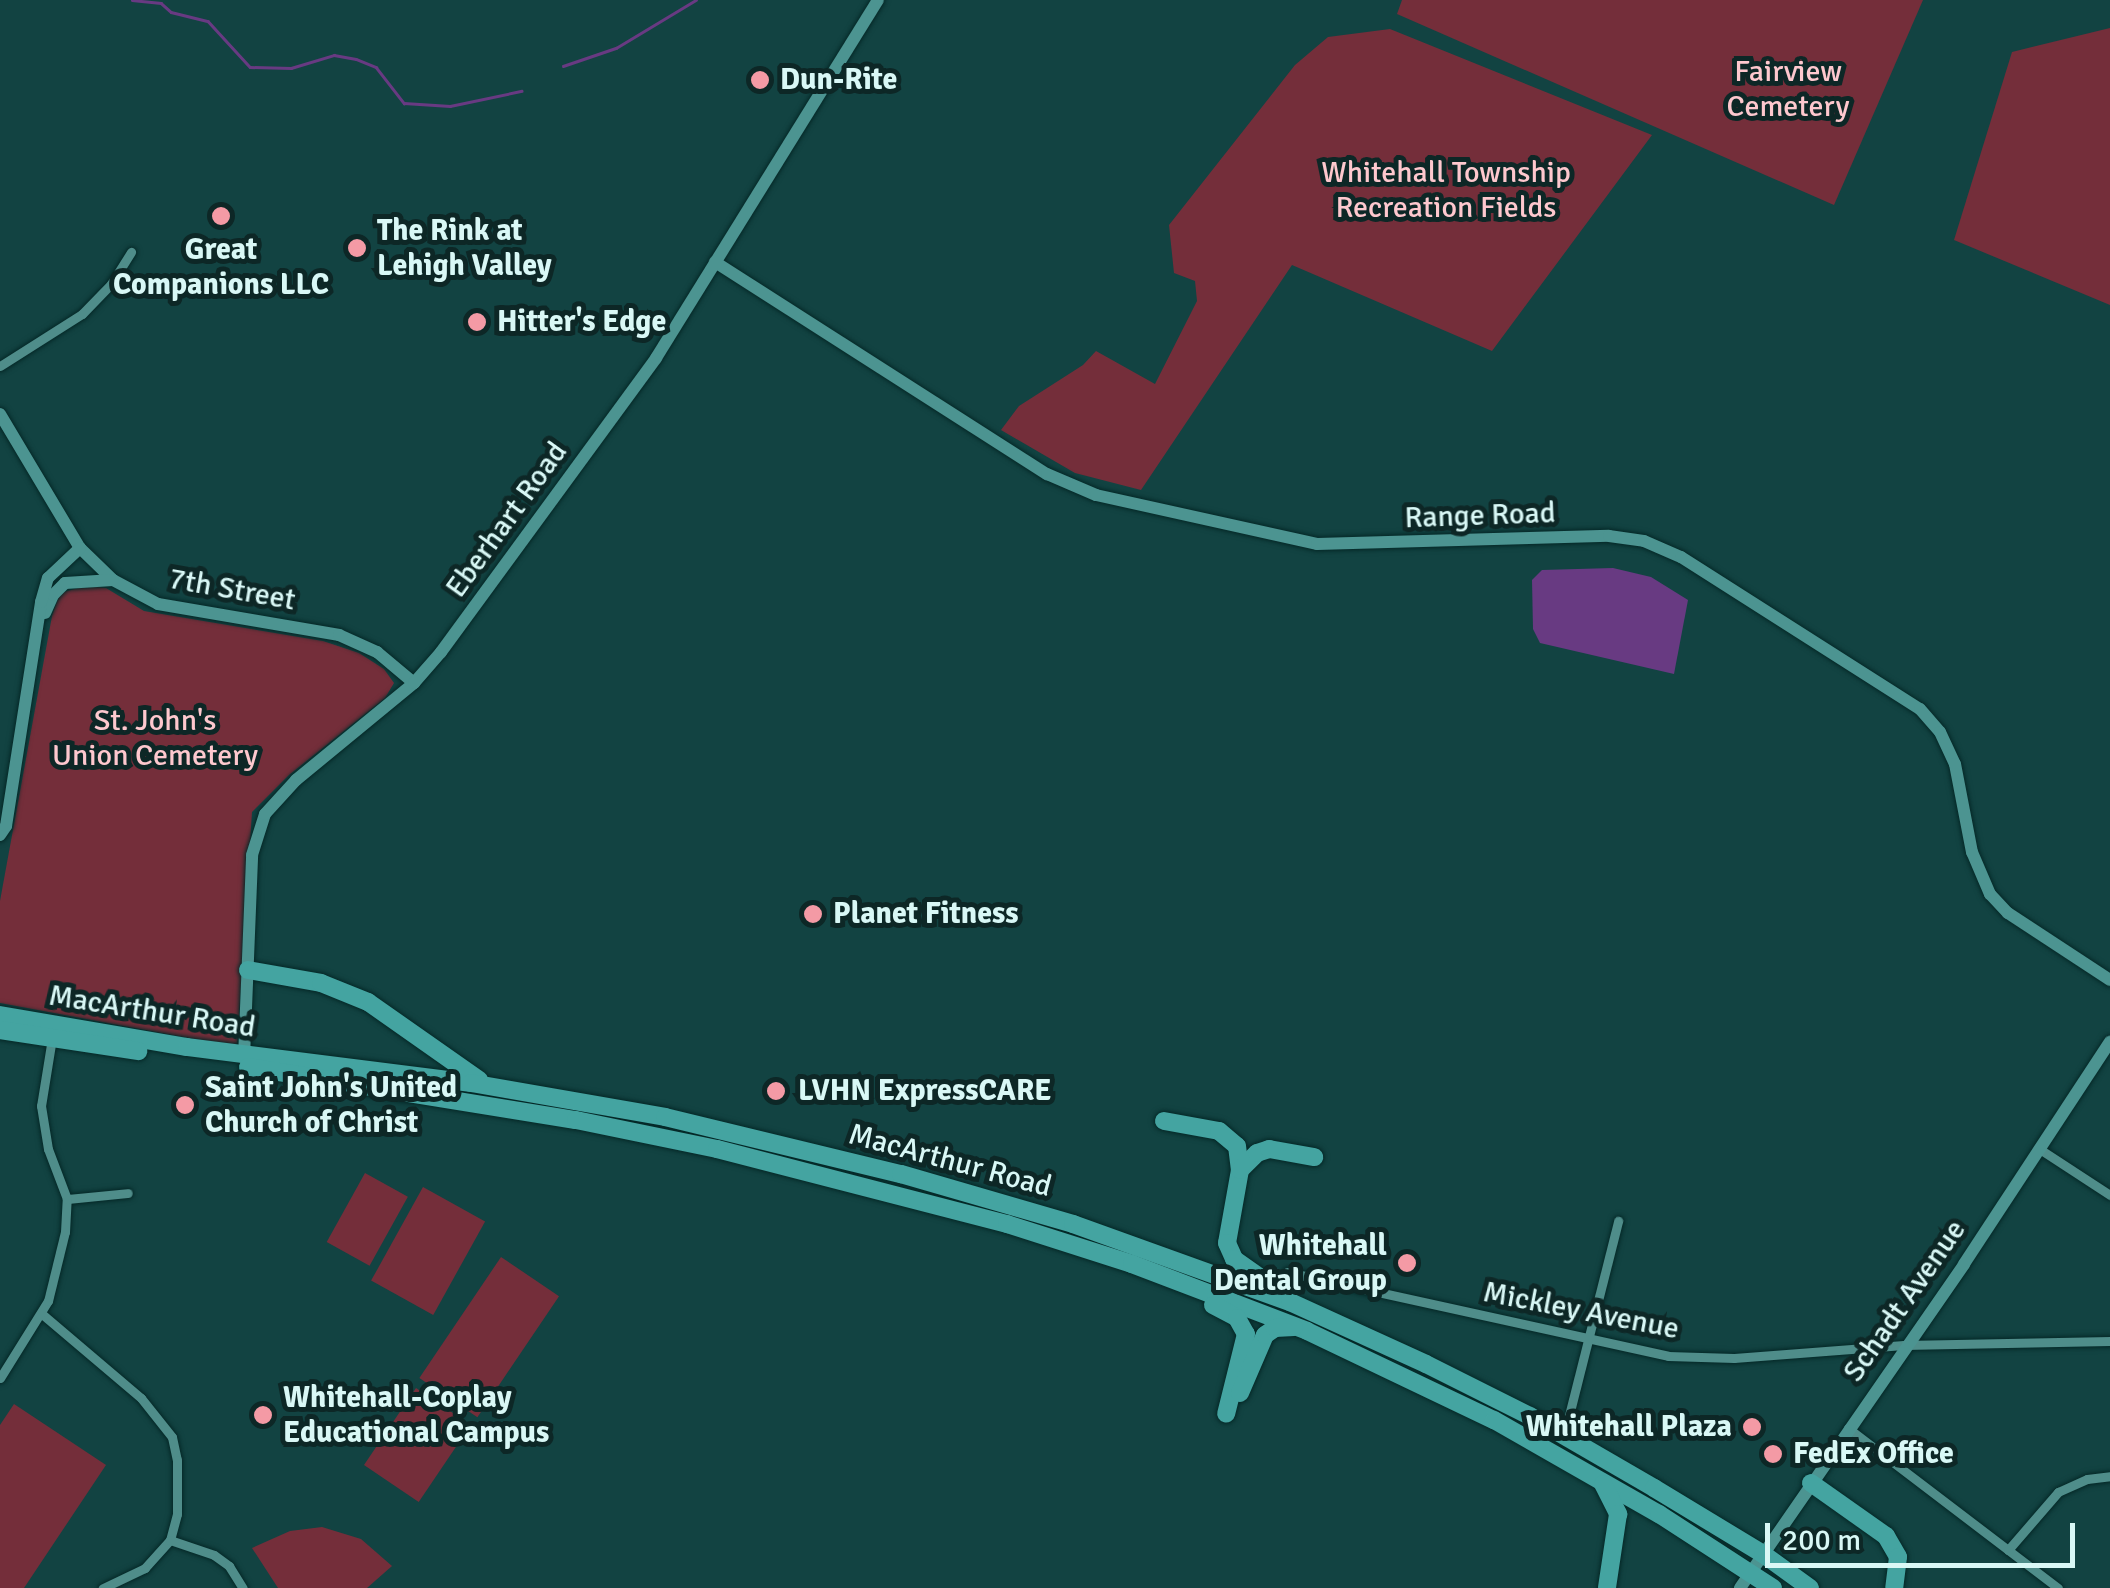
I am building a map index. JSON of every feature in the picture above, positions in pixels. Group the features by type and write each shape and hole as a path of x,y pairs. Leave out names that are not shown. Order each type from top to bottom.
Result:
{"highway":[{"path":"248,970 345,991 389,1014 464,1073 508,1088"},
{"name":"MacArthur Road","path":"0,1015 717,1148 1007,1224 1170,1278 1296,1327 1426,1386 1596,1476 1746,1580 1774,1588"},
{"name":"MacArthur Road","path":"0,1030 244,1061 508,1088 701,1124 915,1178 1101,1232 1290,1302 1426,1364 1564,1435 1763,1554 1810,1588"},
{"path":"1164,1122 1225,1134 1238,1146 1240,1170 1226,1234 1230,1252 1290,1302"},
{"path":"1240,1170 1256,1154 1268,1149 1314,1156"},
{"path":"1170,1278 1186,1293 1232,1314 1244,1328 1245,1346 1228,1392 1226,1414 1239,1396 1265,1335 1275,1328 1296,1327"},
{"path":"1596,1476 1614,1497 1618,1514 1607,1588"},
{"path":"1812,1483 1886,1536 1898,1557 1894,1588"}],"street":[{"name":"Eberhart Road","path":"244,1061 252,855 265,814 296,780 414,682 656,358 878,0"},
{"path":"0,366 82,314 112,284 131,252"},
{"name":"Range Road","path":"715,262 1047,474 1096,494 1317,544 1609,536 1644,541 1681,557 1920,709 1940,732 1955,764 1972,852 1990,894 2008,913 2110,980"},
{"name":"7th Street","path":"0,414 80,548 113,580 158,604 339,635 377,652 414,682"},
{"path":"0,834 6,826 48,578 80,548"},
{"path":"38,623 53,595 66,583 113,580"},
{"path":"0,1378 42,1314 60,1258 67,1199 48,1149 40,1106 52,1038"},
{"name":"Schadt Avenue","path":"1746,1580 1904,1345 1964,1264 2110,1042"},
{"path":"2038,1148 2110,1196"},
{"path":"67,1199 128,1193"},
{"path":"1564,1435 1618,1221"},
{"name":"Mickley Avenue","path":"1286,1272 1588,1341 1701,1358 1904,1345 2110,1341"},
{"path":"42,1314 141,1398 172,1437 179,1482 170,1540 145,1568 103,1588"},
{"path":"1848,1428 2058,1588"},
{"path":"2008,1550 2058,1492 2086,1479 2110,1476"},
{"path":"170,1540 214,1555 229,1566 242,1588"}],"green space":[{"name":"Fairview Cemetery","path":"1402,0 1923,0 1834,205 1397,14"},
{"path":"2110,28 2110,305 1954,240 2012,52"},
{"name":"Whitehall Township Recreation Fields","path":"1390,29 1652,135 1492,351 1292,265 1141,490 1075,473 1001,430 1019,406 1083,365 1096,351 1155,384 1197,301 1195,281 1174,273 1169,225 1295,65 1328,37"},
{"name":"St. John's Union Cemetery","path":"86,586 106,588 144,611 323,641 359,653 384,669 394,683 385,698 289,775 252,812 237,1047 0,1003 0,901 52,616 60,593"},
{"path":"365,1173 408,1197 370,1266 327,1242"},
{"path":"423,1187 485,1221 433,1315 371,1281"},
{"path":"501,1257 559,1296 477,1417 419,1378"},
{"path":"416,1388 471,1425 419,1502 364,1465"},
{"path":"14,1404 106,1465 24,1588 0,1588 0,1425"},
{"path":"322,1527 361,1539 392,1566 367,1588 278,1588 252,1548 290,1531"}],"shaded area":[{"path":"1613,568 1651,577 1688,600 1674,674 1540,643 1533,629 1532,580 1542,570"}],"waterway":[{"path":"132,0 161,3 171,12 208,21 250,67 291,68 334,55 356,59 376,67 404,103 450,106 521,91"},
{"path":"563,66 616,48 696,0"}],"place":[{"name":"Dun-Rite","path":"760,80"},
{"name":"Great Companions LLC","path":"221,216"},
{"name":"The Rink at Lehigh Valley","path":"357,248"},
{"name":"Hitter's Edge","path":"477,322"},
{"name":"Planet Fitness","path":"813,914"},
{"name":"LVHN ExpressCARE","path":"776,1091"},
{"name":"Saint John's United Church of Christ","path":"185,1105"},
{"name":"Whitehall Dental Group","path":"1407,1263"},
{"name":"Whitehall-Coplay Educational Campus","path":"263,1415"},
{"name":"Whitehall Plaza","path":"1752,1427"},
{"name":"FedEx Office","path":"1773,1454"}]}
